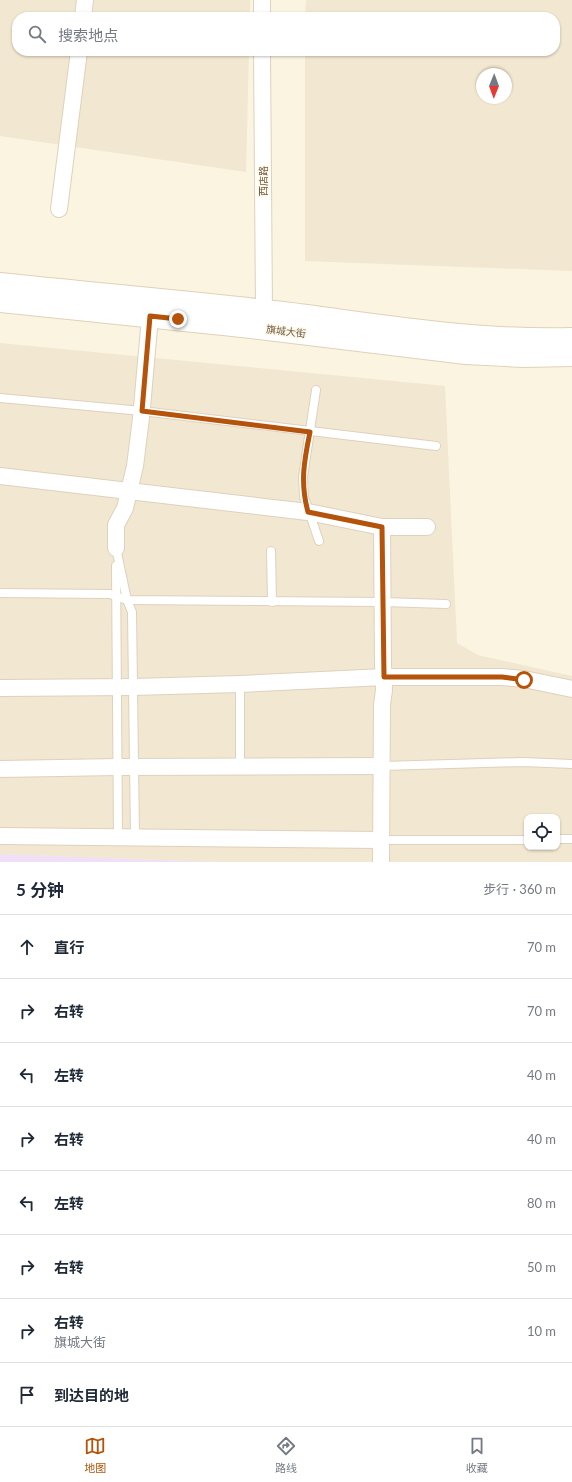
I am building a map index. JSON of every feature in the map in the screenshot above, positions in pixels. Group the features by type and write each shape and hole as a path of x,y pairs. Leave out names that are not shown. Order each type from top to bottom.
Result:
{"main road":[{"name":"旗城大街","path":"0,284 264,311 440,333 501,338 572,339"},
{"name":"旗城大街","path":"0,301 248,326 466,353 523,356 572,355"}],"street":[{"path":"84,12 85,0"},
{"path":"262,0 262,12"},
{"path":"59,209 78,56"},
{"name":"西店路","path":"262,56 264,311"},
{"path":"116,548 116,525 125,508 135,466 142,411 150,316"},
{"path":"0,476 308,512 382,527 427,527"},
{"path":"381,862 384,677 382,527"},
{"path":"0,688 240,684 384,677 502,677 572,689"},
{"path":"0,769 382,766"},
{"path":"0,836 381,840"}],"lane":[{"path":"316,390 303,477 304,497 308,512 320,541"},
{"path":"0,398 142,411 436,446"},
{"path":"116,548 117,597 134,767 135,837"},
{"path":"116,548 127,600 132,612 118,767 118,837"},
{"path":"271,551 272,602"},
{"path":"0,593 110,594 127,600 383,602 446,604"},
{"path":"240,684 240,767"},
{"path":"382,766 523,762 572,764"},
{"path":"560,839 572,839"},
{"path":"381,840 524,840"}],"shaded area":[{"path":"0,0 250,0 250,12 12,12 12,56 249,56 246,172 0,136"},
{"path":"306,0 572,0 572,271 305,261 305,56 560,56 560,12 305,12"},
{"path":"0,343 445,386 457,643 478,655 572,676 572,862 216,862 0,854"},
{"path":"0,854 216,862 0,862"}],"route":[{"path":"178,319 150,316 142,411 310,432 303,477 304,497 308,512 382,527 384,677 502,677 524,680"}]}
